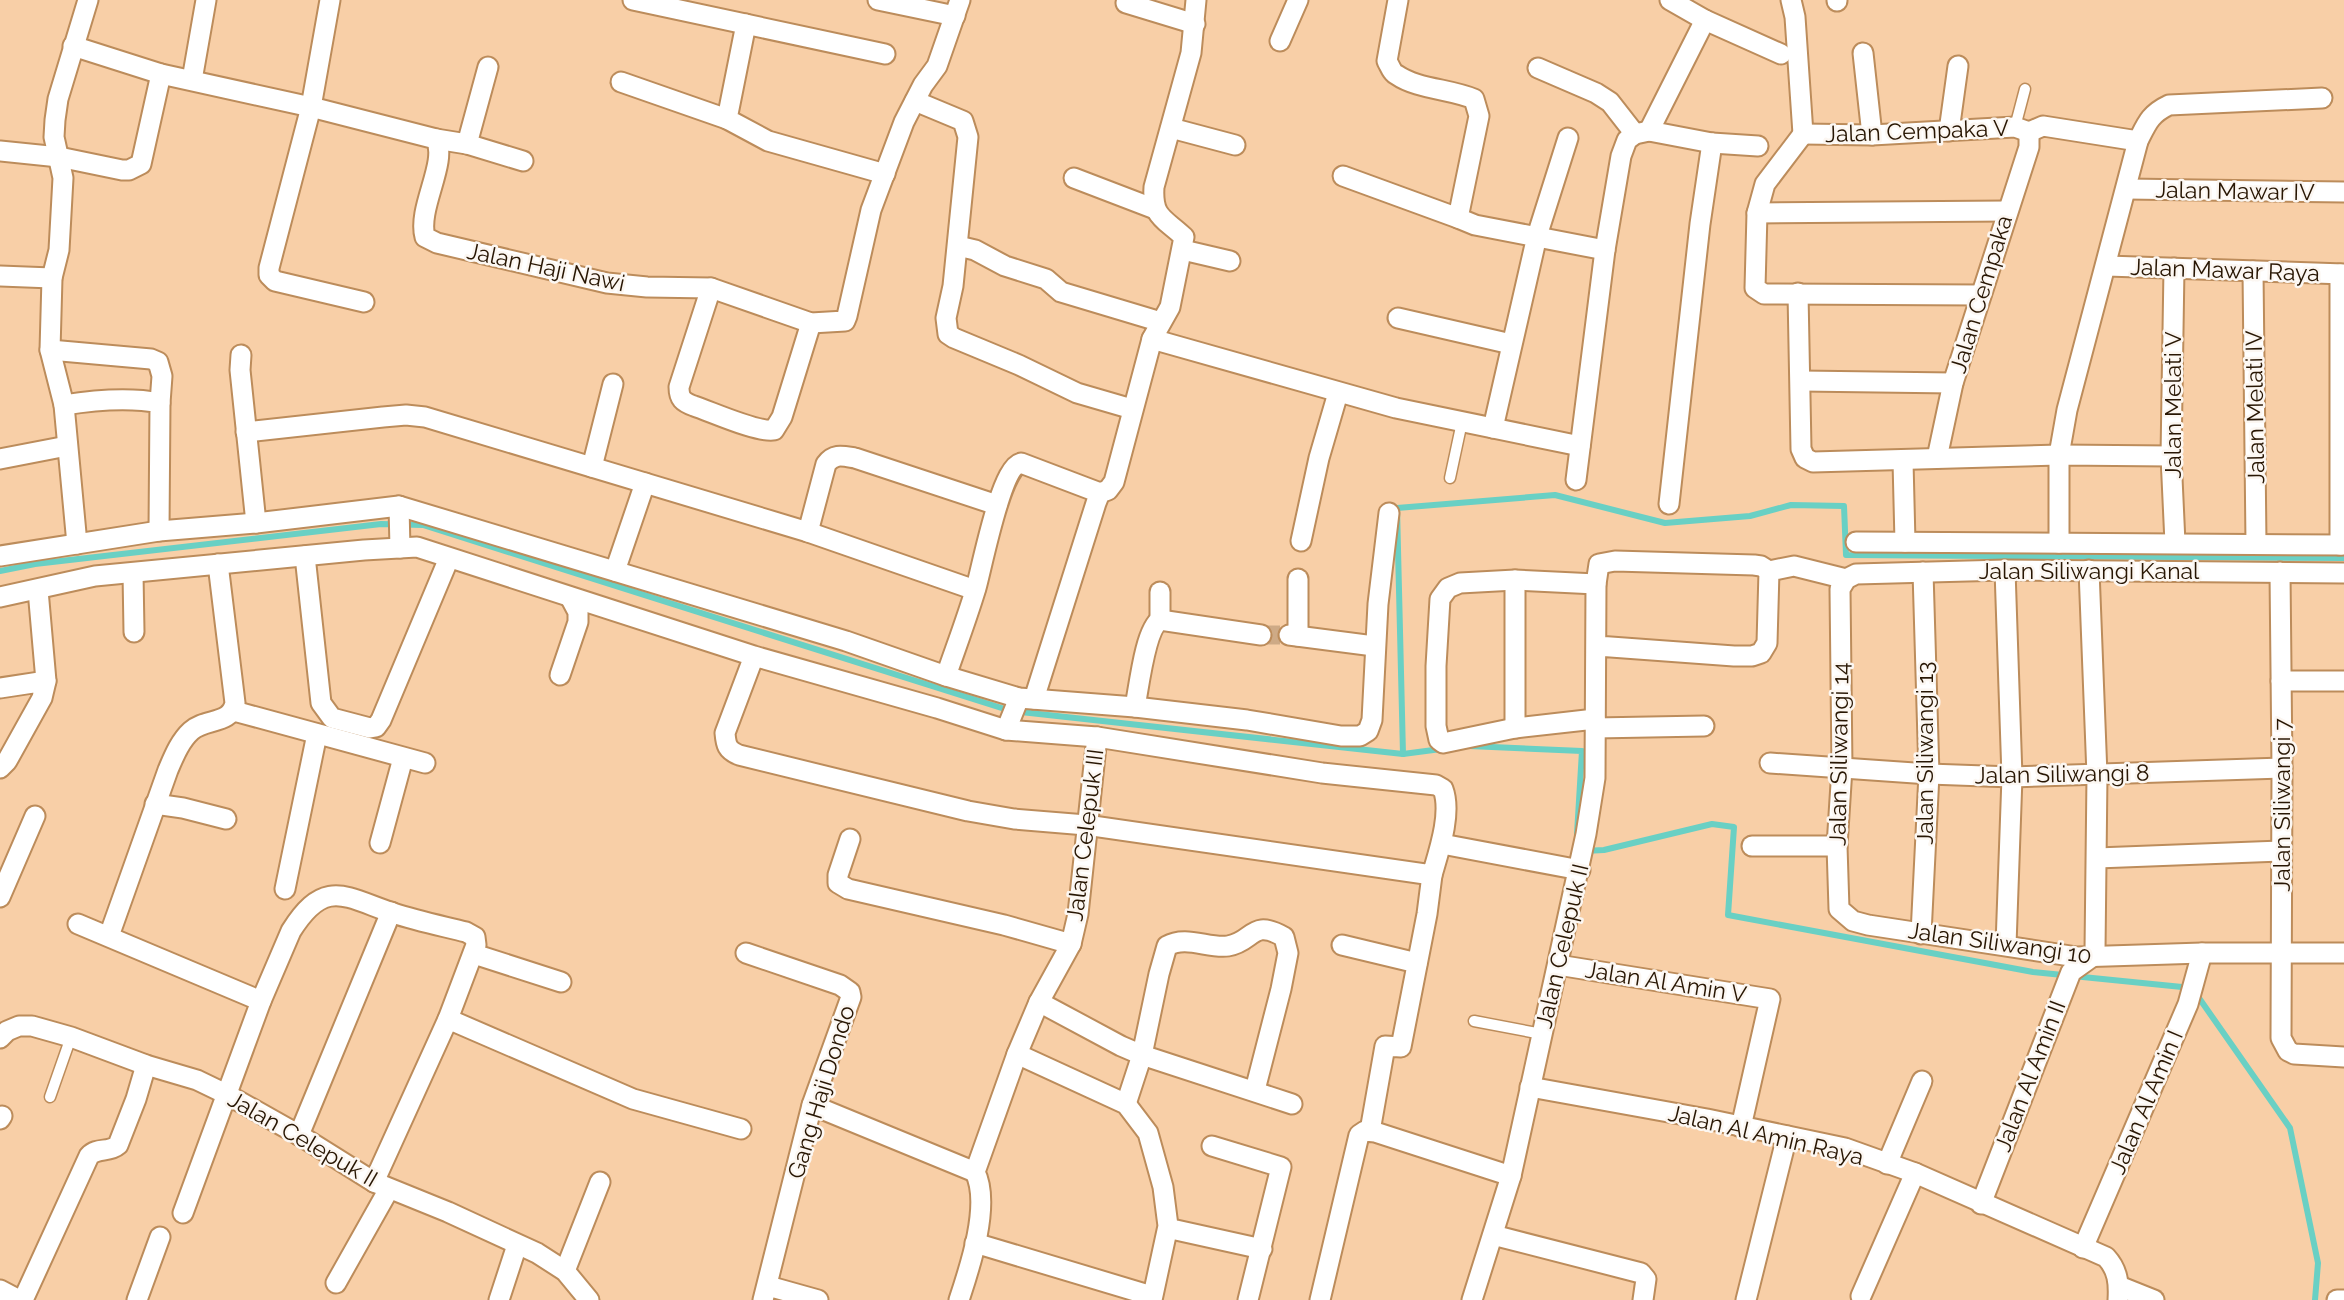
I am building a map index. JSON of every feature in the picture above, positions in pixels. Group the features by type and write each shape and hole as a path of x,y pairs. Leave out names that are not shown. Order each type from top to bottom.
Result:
{"street":[{"path":"77,544 64,405 50,350 52,278 59,250 63,178 54,137 58,99 88,0"},
{"path":"192,80 206,0"},
{"path":"330,0 311,107 269,268 275,281 364,302"},
{"path":"633,0 885,54"},
{"path":"878,0 958,8"},
{"path":"1154,209 1154,187 1191,53 1196,0"},
{"path":"1280,41 1298,0"},
{"path":"1398,0 1387,61 1395,75 1474,99 1479,116 1458,218"},
{"path":"1670,0 1705,20 1780,54"},
{"path":"1791,0 1803,134 1765,184 1757,212 1755,288 1764,294 1981,295"},
{"path":"1126,3 1195,24"},
{"name":"Jalan Haji Nawi","path":"436,139 440,146 422,226 425,237 437,243 607,283 711,288 811,323 845,321 871,210 904,122 937,66 958,8"},
{"path":"1576,480 1605,250 1621,156 1627,140 1642,132 1705,20"},
{"path":"727,119 746,24"},
{"path":"73,46 161,74 467,144 523,161"},
{"path":"1863,52 1872,135"},
{"path":"1948,131 1958,66"},
{"path":"467,144 488,67"},
{"path":"1538,68 1596,93 1610,102 1642,132 1712,144 1758,146"},
{"path":"0,151 60,158 115,170 130,170 141,164 161,74"},
{"path":"621,82 727,119 768,141 885,174"},
{"path":"2059,543 2059,455 2067,410 2138,141 2154,112 2169,105 2322,98"},
{"path":"915,101 963,121 967,128 958,246 946,318 948,334 1077,393 1132,409"},
{"name":"Jalan Cempaka V","path":"1803,134 1872,135 2022,130 2043,126 2138,141"},
{"path":"1171,128 1235,145"},
{"name":"Jalan Cempaka","path":"1937,458 1953,383 2029,147 2022,130"},
{"path":"1493,428 1537,236 1568,138"},
{"path":"1669,504 1700,224 1712,144"},
{"path":"1343,176 1475,225 1605,250"},
{"path":"946,676 975,590 997,505 1017,464 1021,463 1100,493 1108,490 1114,482 1132,409 1157,330 1170,307 1184,237 1162,220 1154,209 1074,178"},
{"name":"Jalan Mawar IV","path":"2127,189 2344,192"},
{"path":"1757,212 2007,211"},
{"path":"958,246 975,250 1005,266 1046,279 1061,292 1157,330 1338,393 1580,446"},
{"path":"1182,250 1230,261"},
{"name":"Jalan Mawar Raya","path":"2107,266 2342,274"},
{"name":"Jalan Melati V","path":"2174,268 2172,456 2175,543"},
{"name":"Jalan Melati IV","path":"2253,271 2256,544"},
{"path":"1856,542 2342,545 2342,274"},
{"path":"0,276 52,278"},
{"path":"711,288 679,387 679,397 684,402 755,428 774,430 782,417 811,323"},
{"path":"1798,293 1801,449 1805,458 1813,462 2059,455 2172,456"},
{"path":"1398,318 1511,344"},
{"path":"50,350 151,359 158,362 162,369 159,531"},
{"path":"241,355 240,370 256,523"},
{"path":"1801,381 1953,383"},
{"path":"592,467 613,384"},
{"path":"1301,541 1319,458 1338,393"},
{"path":"64,405 95,400 141,400 160,403"},
{"path":"246,432 406,415 425,417 807,532 975,590"},
{"path":"0,459 67,446"},
{"path":"807,532 826,464 830,458 838,455 855,458 997,505"},
{"path":"1903,461 1905,542"},
{"path":"615,571 645,483"},
{"path":"1007,728 1024,700 1100,493"},
{"path":"399,509 400,543"},
{"path":"0,555 159,531 399,509 846,640 946,676 1024,700 1135,707 1247,720 1341,736 1360,736 1368,731 1372,720 1374,646 1389,513"},
{"path":"0,597 95,576 304,556 400,543 754,656 1007,728 1097,737 1322,773 1436,785 1443,789 1446,797 1442,844 1432,875 1401,1047 1385,1046 1370,1131"},
{"path":"304,556 321,703 332,718 370,728 376,727 381,720 449,558"},
{"path":"1704,726 1595,723 1515,729 1443,743 1439,740 1436,726 1440,599 1448,588 1460,583 1515,580 1596,583 1599,564 1615,561 1754,565 1769,572"},
{"path":"109,936 167,769 179,747 197,727 229,717 234,711 218,564"},
{"path":"1769,572 1794,566 1843,584"},
{"path":"2005,569 2012,777 2006,945"},
{"name":"Jalan Siliwangi Kanal","path":"1843,584 1856,574 2005,569 2344,572"},
{"path":"2090,570 2097,775 2095,950 2092,957"},
{"path":"1597,646 1734,656 1761,653 1766,643 1769,572"},
{"name":"Jalan Siliwangi 13","path":"1921,934 1929,774 1923,572"},
{"name":"Jalan Siliwangi 7","path":"2280,572 2283,768 2281,1038 2288,1051 2294,1054 2344,1057"},
{"path":"133,573 134,632"},
{"path":"1298,579 1293,636 1374,646"},
{"path":"1515,580 1515,729"},
{"name":"Jalan Celepuk II","path":"1472,1300 1511,1176 1586,834 1595,778 1596,583"},
{"name":"Jalan Siliwangi 14","path":"1843,584 1842,768 1837,846 1839,909 1846,916"},
{"path":"0,768 7,761 41,698 46,681 38,590"},
{"path":"1160,592 1160,620"},
{"path":"560,675 578,622 578,611 570,597"},
{"path":"1135,707 1150,636 1155,623 1160,620 1261,635"},
{"path":"754,656 725,733 726,746 731,751 968,811 1014,819 1086,825 1432,875"},
{"path":"0,688 46,681"},
{"path":"2281,681 2344,681"},
{"path":"234,711 425,763"},
{"path":"285,889 317,734"},
{"name":"Jalan Celepuk III","path":"975,1172 1017,1054 1039,1002 1071,944 1078,914 1097,737"},
{"path":"380,843 403,758"},
{"name":"Jalan Siliwangi 8","path":"1770,763 2012,777 2283,768"},
{"path":"155,804 226,819"},
{"path":"0,897 35,816"},
{"path":"850,839 838,875 838,883 848,889 1004,925 1071,944"},
{"path":"1442,844 1580,867"},
{"path":"1752,846 1837,846"},
{"path":"2097,858 2281,851"},
{"path":"183,1213 261,1001 298,920 323,898 337,895 466,932 475,937 477,945 474,954 381,1185 336,1283"},
{"path":"299,1135 391,912"},
{"name":"Jalan Siliwangi 10","path":"1846,916 1868,925 2077,957 2202,953 2344,953"},
{"path":"78,924 261,1001"},
{"path":"1126,1104 1142,1055 1167,946 1172,943 1192,942 1227,946 1250,933 1271,929 1284,937 1288,953 1282,989 1255,1090"},
{"path":"1342,945 1417,963"},
{"name":"Gang Haji Dondo","path":"746,953 840,985 851,994 812,1105 766,1293"},
{"name":"Jalan Al Amin I","path":"2083,1248 2188,1004 2202,953"},
{"path":"474,954 561,982"},
{"name":"Jalan Al Amin II","path":"1981,1204 2061,994 2071,972 2092,957"},
{"name":"Jalan Al Amin V","path":"1558,965 1770,999 1741,1127"},
{"path":"1039,1002 1142,1055 1292,1104"},
{"path":"448,1019 633,1099 741,1129"},
{"name":"Jalan Celepuk II","path":"0,1038 7,1031 19,1026 32,1026 197,1080 299,1135 381,1185 537,1253 565,1271 589,1300"},
{"path":"975,1243 1152,1298 1168,1226 1163,1187 1148,1133 1126,1104 1017,1054"},
{"path":"0,1290 21,1300 89,1156 92,1152 114,1149 118,1145 136,1100 146,1065"},
{"path":"1887,1164 1922,1081"},
{"name":"Jalan Al Amin Raya","path":"1530,1087 1845,1148 1915,1173 2106,1257 2114,1266 2118,1293"},
{"path":"812,1105 975,1172 981,1188 981,1203 975,1243 958,1300"},
{"path":"1314,1299 1359,1135 1365,1131 1511,1176"},
{"path":"1746,1300 1787,1136"},
{"path":"1212,1146 1281,1167 1248,1300"},
{"path":"1861,1296 1915,1173"},
{"path":"565,1271 600,1182"},
{"path":"1176,1230 1262,1249"},
{"path":"1493,1235 1641,1273 1646,1279 1643,1300"},
{"path":"137,1300 160,1237"},
{"path":"499,1300 517,1245"},
{"path":"766,1293 818,1300"},
{"path":"2118,1293 2154,1300"},
{"path":"2337,1300 2344,1300"}],"lane":[{"path":"2022,130 2025,89"},
{"path":"1450,478 1461,422"},
{"path":"1474,1021 1542,1034"},
{"path":"50,1097 71,1037"}],"waterway":[{"path":"1403,754 1397,508 1555,495 1665,523 1750,516 1791,505 1844,506 1846,555 2344,558"},
{"path":"0,571 35,564 381,524 423,525 1011,711 1403,754 1441,749"},
{"path":"1469,746 1582,751 1577,834"},
{"path":"1584,851 1604,850 1712,824 1734,827 1728,915 2033,972 2192,988 2290,1128 2318,1263 2315,1300"}],"tunnel":[{"path":"1261,635 1289,635"}]}
